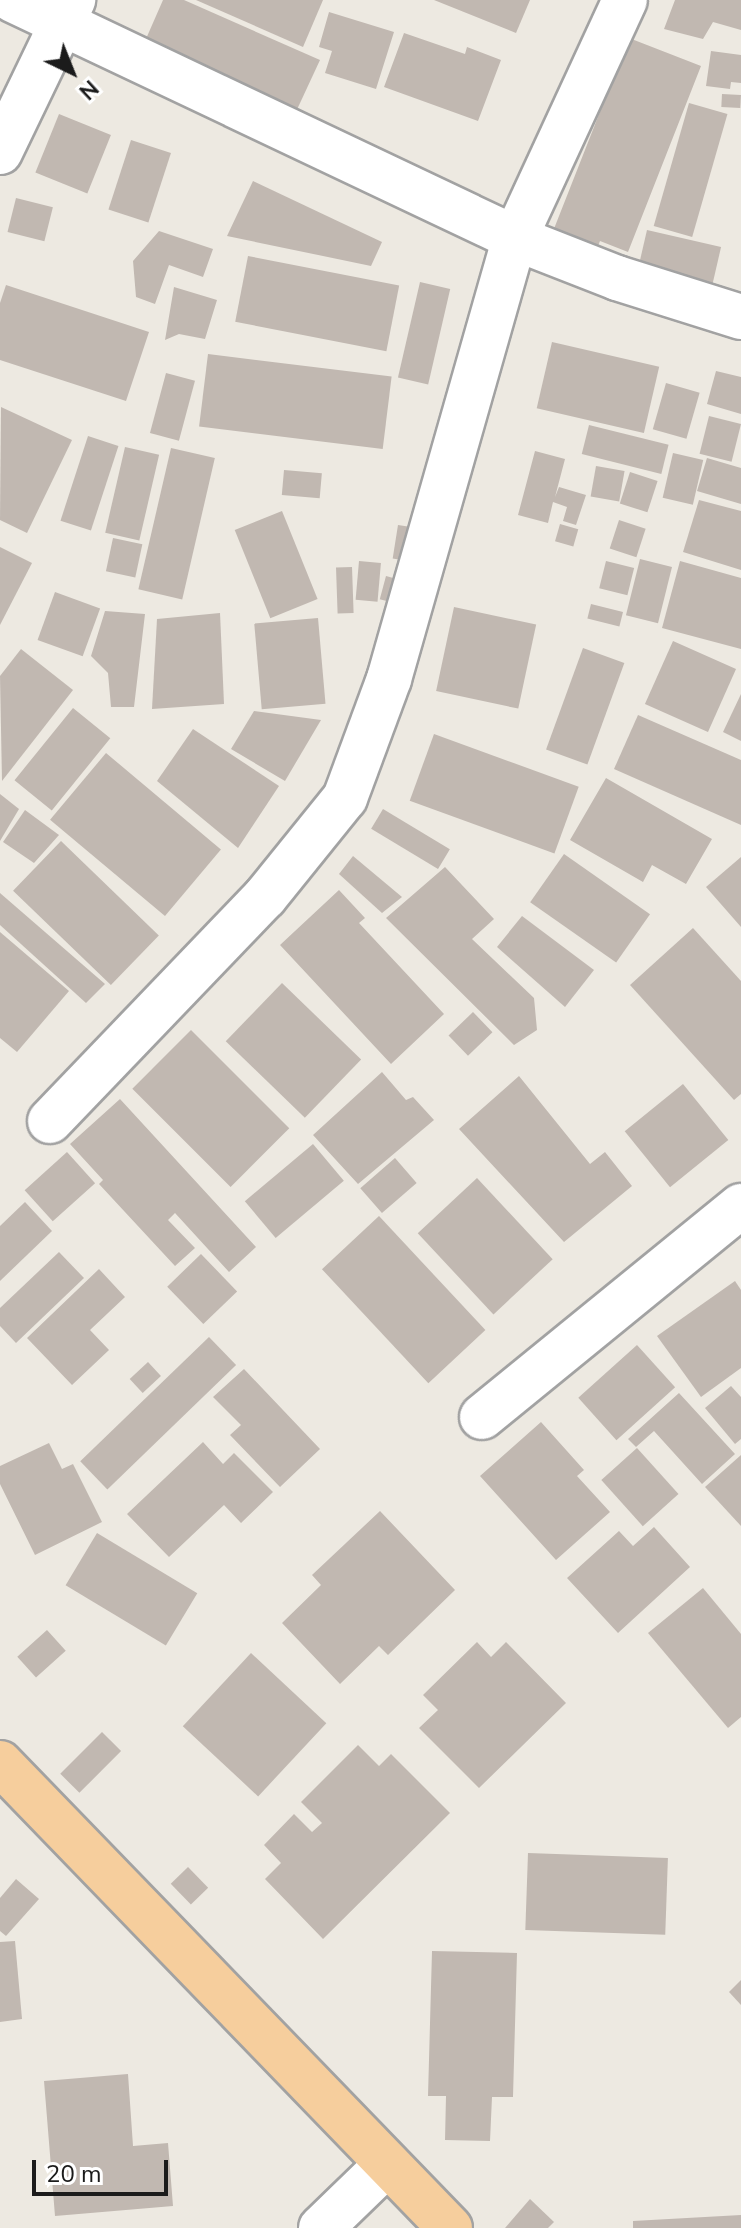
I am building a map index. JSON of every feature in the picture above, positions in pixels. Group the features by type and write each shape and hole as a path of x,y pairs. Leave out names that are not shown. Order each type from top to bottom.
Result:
{"main road":[{"path":"0,1763 450,2228"}],"street":[{"path":"13,0 67,13 515,238 617,278 741,317"},
{"path":"50,1121 265,897 345,798 389,679 515,238 625,0"},
{"path":"0,152 67,13"},
{"path":"482,1417 741,1206"},
{"path":"321,2228 387,2164"}],"building":[{"path":"163,0 184,0 320,60 294,116 142,48"},
{"path":"196,0 323,0 303,47"},
{"path":"434,0 530,0 516,33"},
{"path":"675,0 741,0 741,30 713,22 703,39 664,29"},
{"path":"329,12 394,32 376,89 325,73 332,51 319,47"},
{"path":"404,33 465,54 467,47 501,60 478,121 384,87"},
{"path":"629,38 701,66 628,252 600,241 592,261 548,244"},
{"path":"711,51 741,55 741,83 731,82 730,89 706,86"},
{"path":"722,94 741,95 740,108 721,107"},
{"path":"689,103 727,114 692,237 654,226"},
{"path":"59,114 111,135 87,193 35,172"},
{"path":"131,140 171,153 148,222 108,209"},
{"path":"253,181 382,242 371,266 227,236"},
{"path":"16,198 53,207 44,241 8,232"},
{"path":"647,230 721,247 710,295 636,278"},
{"path":"159,231 213,249 203,277 169,265 155,304 136,297 133,261"},
{"path":"248,256 399,285 386,351 235,322"},
{"path":"420,282 450,289 428,384 398,377"},
{"path":"6,285 149,332 126,401 0,360 0,303"},
{"path":"174,287 217,300 205,339 179,334 165,340"},
{"path":"552,342 659,367 644,433 537,408"},
{"path":"208,354 392,377 383,449 199,426"},
{"path":"716,371 741,377 741,414 707,404"},
{"path":"166,373 195,381 179,441 150,433"},
{"path":"666,383 700,393 686,439 653,429"},
{"path":"1,407 72,440 27,533 0,520"},
{"path":"709,416 741,424 732,462 700,454"},
{"path":"589,425 669,445 661,474 582,454"},
{"path":"88,436 118,446 91,531 60,521"},
{"path":"125,447 159,455 139,541 105,533"},
{"path":"171,448 215,458 182,599 138,589"},
{"path":"535,451 565,459 555,497 559,487 586,495 576,525 563,521 567,507 553,502 548,523 518,515"},
{"path":"673,453 703,460 693,505 663,498"},
{"path":"707,458 741,468 741,504 697,491"},
{"path":"596,466 625,471 619,502 591,497"},
{"path":"284,470 322,473 320,498 282,495"},
{"path":"630,472 658,481 647,512 620,503"},
{"path":"699,500 741,511 741,570 683,552"},
{"path":"282,511 318,599 270,618 235,530"},
{"path":"619,520 646,529 636,557 610,549"},
{"path":"560,524 578,529 573,547 555,541"},
{"path":"398,525 416,528 410,561 393,559"},
{"path":"113,538 142,544 135,577 106,571"},
{"path":"0,547 32,563 0,625"},
{"path":"640,559 672,567 658,623 626,615"},
{"path":"359,561 381,563 378,602 356,600"},
{"path":"606,561 634,568 627,595 599,588"},
{"path":"680,561 741,578 741,649 662,628"},
{"path":"352,567 354,613 338,614 336,568"},
{"path":"386,576 401,580 395,603 380,599"},
{"path":"55,592 100,608 83,656 38,640"},
{"path":"591,604 623,612 619,627 587,619"},
{"path":"454,607 536,624 518,709 436,691"},
{"path":"105,611 145,614 134,707 111,707 108,673 91,656"},
{"path":"220,613 224,704 152,709 157,619"},
{"path":"318,618 325,704 262,709 254,624"},
{"path":"673,641 736,669 708,732 645,704"},
{"path":"583,648 624,663 587,765 546,749"},
{"path":"21,649 73,690 2,781 0,676"},
{"path":"741,694 741,741 723,732"},
{"path":"73,708 110,738 52,810 14,780"},
{"path":"254,711 321,720 285,781 231,749"},
{"path":"638,715 741,760 741,825 614,769"},
{"path":"193,729 279,786 238,848 157,781"},
{"path":"434,734 579,787 554,853 410,801"},
{"path":"106,753 221,849 165,916 50,820"},
{"path":"606,778 712,839 686,884 652,865 643,882 570,840"},
{"path":"0,794 19,809 0,841"},
{"path":"383,809 450,849 438,869 371,829"},
{"path":"25,810 59,835 34,863 3,842"},
{"path":"61,841 159,935 111,985 13,891"},
{"path":"564,854 650,914 616,963 530,902"},
{"path":"353,856 402,897 382,913 339,874"},
{"path":"741,857 741,927 706,887"},
{"path":"445,867 494,919 472,939 534,998 537,1030 514,1045 386,918"},
{"path":"339,890 365,918 359,923 444,1014 391,1064 280,945"},
{"path":"0,893 105,984 86,1003 0,925"},
{"path":"522,916 594,970 565,1007 497,947"},
{"path":"693,928 741,981 741,1094 734,1100 630,985"},
{"path":"0,932 69,991 17,1052 0,1038"},
{"path":"282,983 361,1059 305,1118 226,1041"},
{"path":"473,1012 492,1032 468,1056 449,1036"},
{"path":"191,1030 289,1128 231,1187 132,1089"},
{"path":"382,1072 406,1100 413,1097 434,1120 358,1184 313,1135"},
{"path":"519,1076 590,1164 605,1152 632,1186 564,1242 459,1129"},
{"path":"683,1084 728,1140 670,1187 625,1131"},
{"path":"120,1099 256,1247 229,1272 175,1213 168,1220 195,1248 175,1266 99,1184 103,1180 70,1144"},
{"path":"313,1144 344,1181 276,1238 245,1201"},
{"path":"67,1152 95,1183 53,1221 25,1190"},
{"path":"395,1158 417,1183 382,1213 360,1188"},
{"path":"477,1178 553,1259 493,1314 418,1233"},
{"path":"25,1202 52,1231 0,1281 0,1226"},
{"path":"379,1216 485,1330 428,1383 322,1269"},
{"path":"59,1252 84,1278 16,1343 0,1326 0,1308"},
{"path":"201,1254 237,1291 203,1324 167,1287"},
{"path":"99,1269 125,1297 90,1330 109,1350 72,1385 27,1338"},
{"path":"735,1281 741,1290 741,1368 701,1397 657,1336"},
{"path":"209,1337 236,1365 107,1489 80,1461"},
{"path":"637,1345 675,1387 616,1440 578,1398"},
{"path":"148,1362 161,1376 143,1393 130,1379"},
{"path":"244,1369 320,1449 280,1487 230,1435 241,1425 213,1397"},
{"path":"731,1386 741,1397 741,1439 735,1444 705,1408"},
{"path":"679,1393 735,1454 702,1484 654,1431 636,1447 628,1439"},
{"path":"541,1422 584,1470 577,1476 610,1512 556,1560 480,1476"},
{"path":"203,1442 223,1464 234,1453 273,1492 241,1523 224,1505 169,1557 127,1514"},
{"path":"49,1443 62,1469 73,1464 102,1522 35,1555 0,1484 0,1466"},
{"path":"637,1448 678,1494 643,1526 601,1480"},
{"path":"741,1455 741,1526 705,1487"},
{"path":"380,1511 455,1590 388,1655 379,1646 340,1684 282,1623 321,1585 312,1575"},
{"path":"654,1527 690,1567 618,1633 567,1578 619,1531 633,1546"},
{"path":"97,1533 197,1593 166,1646 66,1585"},
{"path":"703,1588 741,1634 741,1717 728,1728 648,1633"},
{"path":"47,1630 66,1651 36,1678 17,1657"},
{"path":"477,1642 491,1657 506,1642 566,1703 479,1788 419,1728 438,1710 423,1695"},
{"path":"251,1653 326,1723 258,1796 183,1726"},
{"path":"102,1732 121,1751 79,1793 60,1774"},
{"path":"358,1745 379,1766 391,1754 450,1813 323,1939 265,1879 281,1863 264,1845 294,1814 312,1832 322,1823 301,1802"},
{"path":"528,1853 668,1858 665,1935 525,1930"},
{"path":"188,1867 208,1888 191,1905 171,1884"},
{"path":"16,1879 39,1899 6,1936 0,1931 0,1898"},
{"path":"15,1941 22,2019 0,2022 0,1942"},
{"path":"432,1951 517,1953 513,2097 492,2097 490,2141 445,2140 446,2096 428,2096"},
{"path":"741,1980 741,2005 729,1992"},
{"path":"128,2074 133,2146 168,2143 173,2206 55,2216 44,2081"},
{"path":"530,2199 554,2222 548,2228 505,2228"},
{"path":"741,2215 741,2228 633,2228 633,2221"}]}
